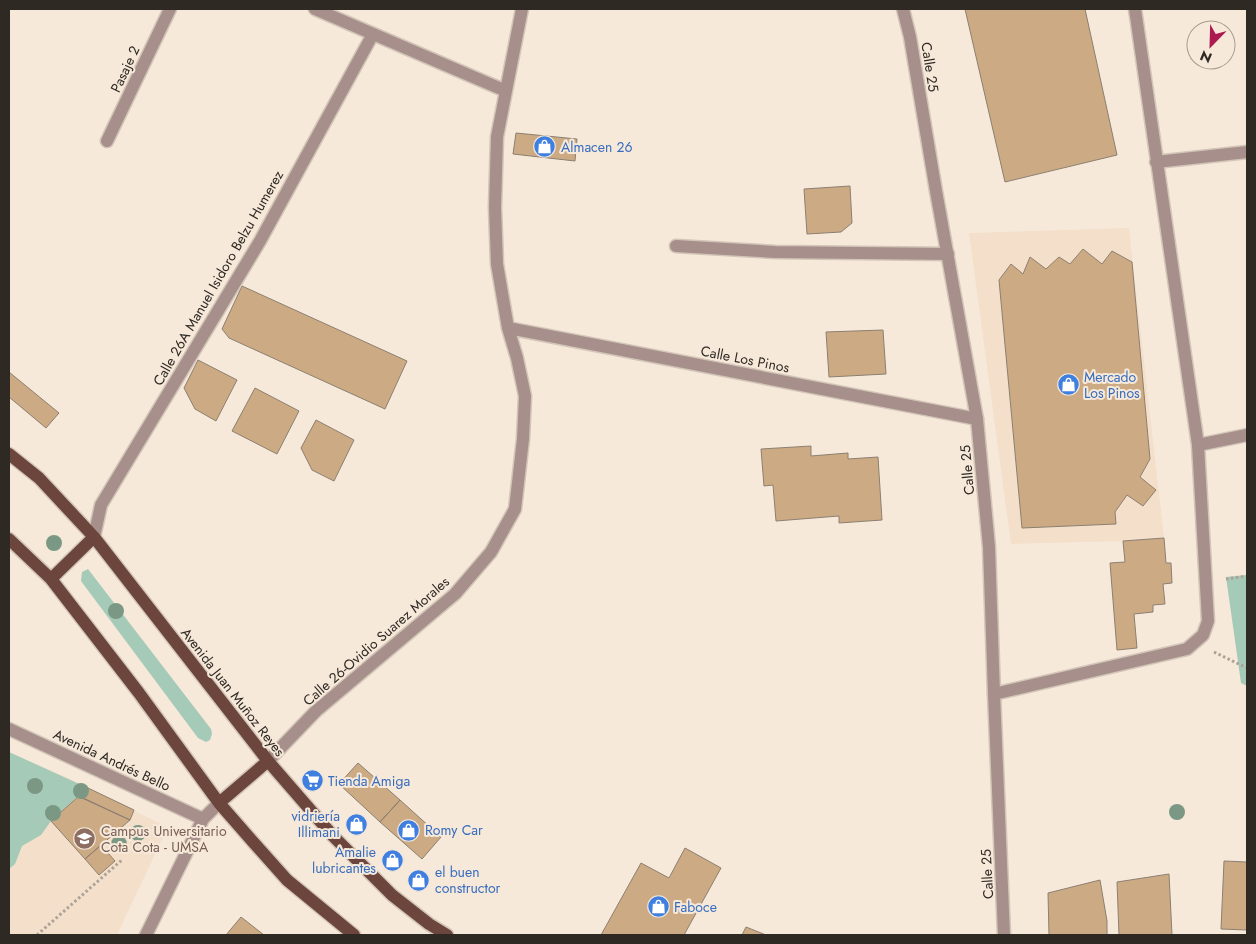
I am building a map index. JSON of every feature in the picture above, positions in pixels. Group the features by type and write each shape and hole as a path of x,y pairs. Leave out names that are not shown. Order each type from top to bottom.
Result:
{"main road":[{"name":"Avenida Juan Muñoz Reyes","path":"9,454 38,478 94,537 268,762 332,836 386,888 429,924 447,935"},
{"path":"50,579 94,537"},
{"path":"9,539 50,579 139,693 219,803 287,880 354,935"},
{"path":"219,803 268,762"}],"street":[{"name":"Pasaje 2","path":"107,141 170,9"},
{"path":"315,9 506,91"},
{"name":"Calle 26-Ovidio Suarez Morales","path":"268,762 316,711 455,594 491,552 515,509 523,439 525,396 508,328 497,264 495,207 496,137 522,9"},
{"name":"Calle 25","path":"903,9 910,37 977,419 989,547 1004,935"},
{"path":"994,694 1187,649 1203,635 1208,621 1198,444 1135,9"},
{"name":"Calle 26A Manuel Isidoro Belzu Humerez","path":"94,537 101,506 260,241 373,34"},
{"path":"1156,162 1247,152"},
{"path":"676,246 775,252 948,254"},
{"name":"Calle Los Pinos","path":"508,328 977,419"},
{"path":"1198,444 1247,435"},
{"name":"Avenida Andrés Bello","path":"9,729 203,819"},
{"path":"146,935 203,819 219,803"}],"path":[{"path":"1194,643 1247,668"},
{"path":"37,935 123,859"}],"shaded area":[{"name":"Mercado Los Pinos","path":"1129,228 1164,538 1011,544 969,233"},
{"name":"Campus Universitario Cota Cota - UMSA","path":"9,752 66,777 165,826 167,829 117,935 9,935"}],"green space":[{"path":"88,569 211,729 210,740 206,742 198,738 81,581 82,572"},
{"path":"1247,575 1247,686 1241,683 1226,577"},
{"path":"9,752 88,788 82,798 78,796 51,821 41,835 22,846 15,864 9,869"}],"building":[{"path":"965,9 1085,9 1117,155 1005,182"},
{"name":"Almacen 26","path":"516,133 577,139 575,161 513,154"},
{"path":"850,186 852,223 841,232 807,234 804,189"},
{"name":"Mercado Los Pinos","path":"1083,249 1102,264 1112,251 1132,262 1150,459 1140,477 1156,490 1143,506 1127,495 1115,512 1116,524 1022,528 999,280 1011,264 1023,274 1030,257 1046,269 1059,257 1070,264"},
{"path":"242,286 407,361 385,409 229,338 222,329"},
{"path":"883,330 886,374 829,377 826,332"},
{"path":"198,360 237,380 216,421 195,409 184,388"},
{"path":"9,372 59,413 46,428 9,397"},
{"path":"255,388 299,411 277,454 232,431"},
{"path":"316,420 354,440 334,481 312,470 301,448"},
{"path":"811,446 811,456 848,453 848,459 878,457 882,520 839,523 839,516 776,521 773,485 764,486 761,449"},
{"path":"1164,538 1166,563 1171,563 1172,583 1163,584 1165,604 1153,605 1153,612 1134,614 1137,648 1117,650 1110,563 1125,562 1123,541"},
{"path":"358,763 400,800 380,822 339,784"},
{"path":"88,788 134,810 130,820 82,798"},
{"path":"79,796 130,820 85,859 51,821"},
{"path":"400,800 441,837 422,859 380,822"},
{"path":"101,845 115,861 99,875 85,859"},
{"name":"Faboce","path":"685,848 721,868 684,935 601,935 641,863 669,878"},
{"path":"1224,861 1247,862 1247,930 1221,929"},
{"path":"1169,874 1172,935 1119,935 1117,882"},
{"path":"1100,880 1107,921 1107,935 1049,935 1048,893"},
{"path":"241,917 264,935 226,935"},
{"path":"746,927 766,935 742,935"}],"place":[{"name":"Almacen 26","path":"545,147"},
{"name":"Mercado Los Pinos","path":"1068,385"},
{"name":"Tienda Amiga","path":"312,781"},
{"name":"vidriería Illimani","path":"356,824"},
{"name":"Romy Car","path":"409,830"},
{"name":"Campus Universitario Cota Cota - UMSA","path":"85,839"},
{"name":"Amalie lubricantes","path":"392,860"},
{"name":"el buen constructor","path":"419,880"},
{"name":"Faboce","path":"658,907"}]}
